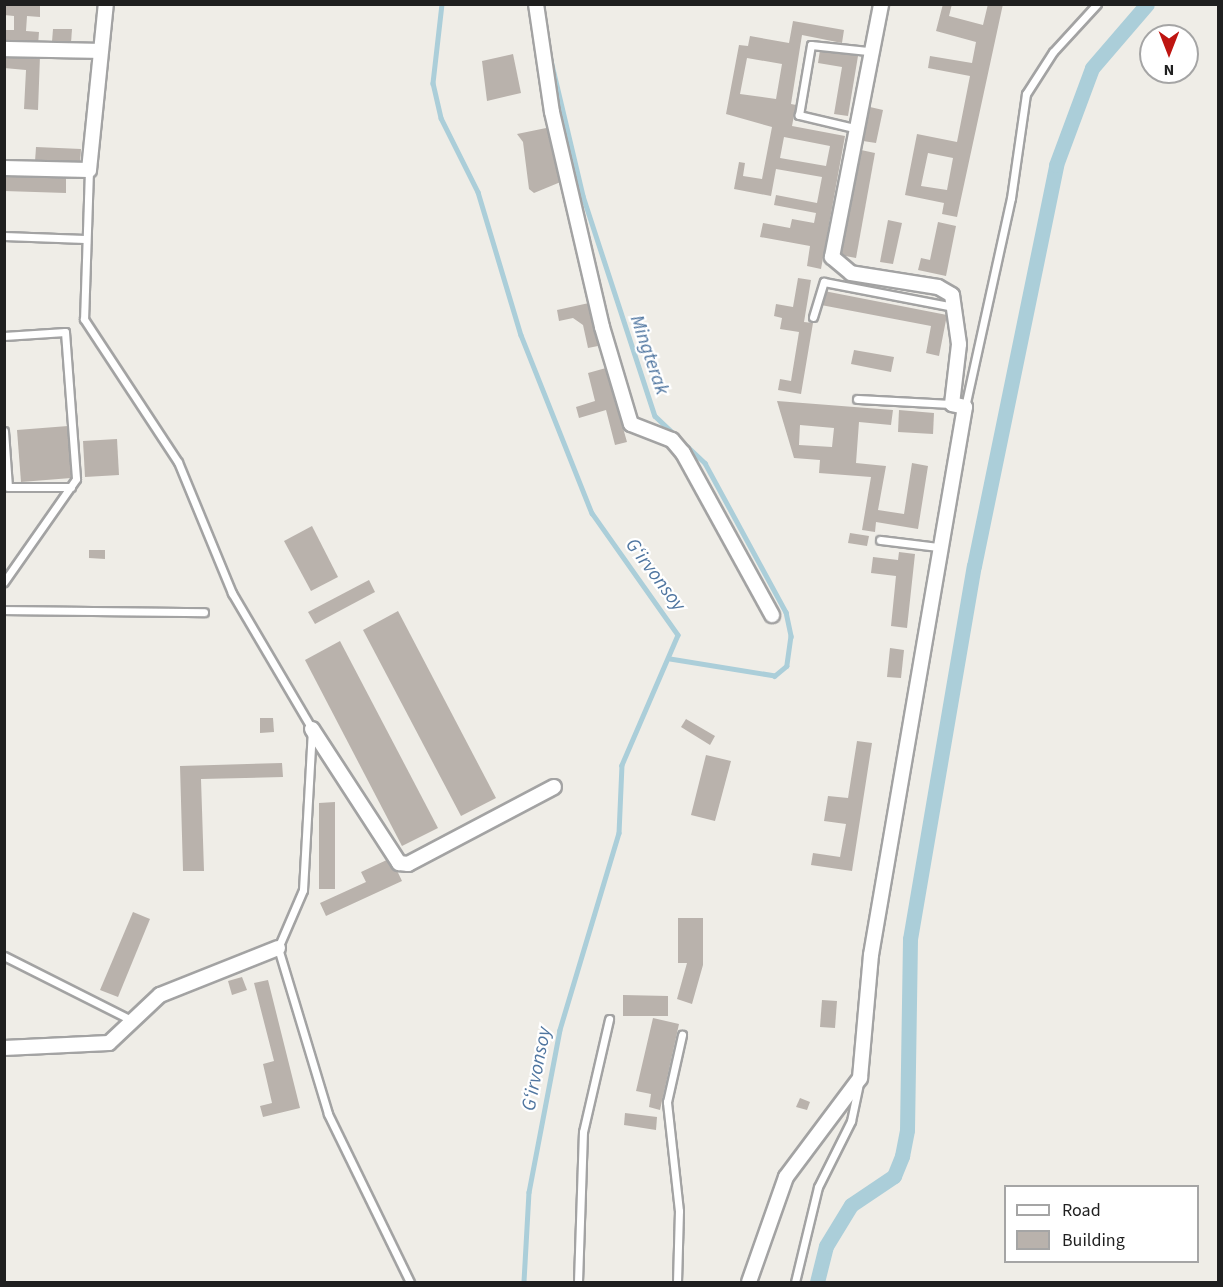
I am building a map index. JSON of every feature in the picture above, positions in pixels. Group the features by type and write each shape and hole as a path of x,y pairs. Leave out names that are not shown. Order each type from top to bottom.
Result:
{"street":[{"path":"4,168 89,170 97,51 106,4"},
{"path":"536,4 552,112 602,327 631,424 667,437 683,453 772,615"},
{"path":"749,1282 786,1177 860,1078 871,955 939,548 959,405 959,344 952,295 938,287 851,273 832,257 868,51 881,4"},
{"path":"4,49 97,51"},
{"path":"312,729 399,863 408,864 554,788"},
{"path":"4,1048 102,1045 160,995 278,948"}],"lane":[{"path":"857,399 959,405 1011,198 1026,94 1053,52 1097,4"},
{"path":"854,128 799,115 811,45 868,51"},
{"path":"89,170 84,319 178,462 232,593 312,729 303,890 278,948 328,1114 410,1282"},
{"path":"4,236 85,239"},
{"path":"813,317 824,282 954,307"},
{"path":"4,336 65,332 76,478 32,536 4,582"},
{"path":"4,431 8,487 71,487"},
{"path":"880,540 939,548"},
{"path":"4,610 204,612"},
{"path":"4,956 131,1020"},
{"path":"579,1282 583,1132 609,1019"},
{"path":"677,1282 679,1211 668,1102 682,1035"},
{"path":"795,1282 818,1187 851,1121 860,1078"}],"building":[{"path":"4,4 40,4 40,17 27,16 26,31 39,32 38,46 4,44 4,30 14,30 14,16 4,15"},
{"path":"943,4 952,4 949,16 983,25 988,4 1003,4 957,217 942,214 944,203 905,195 917,134 957,142 970,76 928,68 930,56 972,63 976,42 936,31","holes":["928,153 953,158 947,190 921,186"]},
{"path":"793,21 844,30 842,43 802,35 791,104 796,105 792,126 845,136 821,269 807,266 810,246 760,237 763,223 790,228 792,219 814,223 816,213 774,205 776,195 817,203 822,177 776,169 771,196 734,189 739,162 745,163 743,176 762,179 772,127 726,114 739,45 748,46 750,36 789,43","holes":["747,58 782,64 776,99 740,94","784,137 830,146 826,166 780,158"]},
{"path":"53,29 72,29 71,43 52,42"},
{"path":"820,50 858,56 848,116 834,114 842,67 818,63"},
{"path":"4,54 40,56 38,110 24,109 26,70 4,68"},
{"path":"513,54 521,93 487,101 482,61"},
{"path":"870,107 883,110 876,143 863,141"},
{"path":"551,127 563,181 534,193 529,189 523,142 517,134"},
{"path":"36,147 81,149 80,164 35,162"},
{"path":"861,150 875,153 856,258 840,255"},
{"path":"4,174 66,176 66,193 4,191"},
{"path":"888,220 902,223 893,264 880,262"},
{"path":"938,222 956,226 946,276 918,270 921,258 930,260"},
{"path":"798,278 811,280 804,322 813,323 801,394 778,390 780,379 791,381 799,332 780,329 782,318 774,316 776,304 793,307"},
{"path":"824,291 947,315 939,356 926,353 931,326 821,305"},
{"path":"589,303 598,346 588,348 583,325 573,318 559,321 557,310"},
{"path":"854,350 894,357 891,372 851,364"},
{"path":"606,368 627,442 615,445 606,410 579,418 576,407 595,401 588,373"},
{"path":"777,401 893,410 891,425 859,422 856,463 886,466 878,510 904,514 912,463 928,466 918,529 876,522 875,532 862,530 871,477 819,473 820,460 794,458","holes":["800,425 834,428 832,447 799,445"]},
{"path":"899,410 934,413 933,434 898,432"},
{"path":"68,426 71,478 21,482 17,430"},
{"path":"117,439 119,475 85,477 83,441"},
{"path":"312,526 338,577 311,591 284,541"},
{"path":"850,533 869,536 867,546 848,543"},
{"path":"89,550 105,550 105,559 89,558"},
{"path":"899,552 915,554 907,628 891,626 896,576 871,573 873,557 898,560"},
{"path":"369,580 375,592 315,624 308,612"},
{"path":"398,611 496,798 461,816 363,630"},
{"path":"340,641 438,828 402,846 305,660"},
{"path":"890,648 904,650 901,678 887,677"},
{"path":"260,718 273,718 274,732 260,733"},
{"path":"686,719 715,736 710,745 681,727"},
{"path":"857,741 872,743 852,871 811,865 813,853 840,857 846,824 824,821 828,796 848,798"},
{"path":"706,755 731,761 715,821 691,815"},
{"path":"282,763 283,777 201,779 204,871 183,871 180,766"},
{"path":"335,802 335,889 319,889 319,803"},
{"path":"391,858 402,881 326,916 320,903 366,882 361,872"},
{"path":"133,912 150,919 118,997 100,990"},
{"path":"678,918 703,918 703,965 692,1004 677,999 687,963 678,963"},
{"path":"242,977 247,990 232,995 228,981"},
{"path":"268,980 300,1108 263,1117 260,1106 272,1103 263,1064 274,1061 254,983"},
{"path":"623,995 668,996 668,1016 623,1016"},
{"path":"822,1000 837,1001 835,1028 820,1027"},
{"path":"653,1018 679,1024 660,1110 649,1107 651,1094 636,1091"},
{"path":"800,1098 810,1102 807,1110 796,1107"},
{"path":"625,1113 657,1117 656,1130 624,1125"}],"waterway":[{"name":"G‘irvonsoy","path":"442,4 433,83 441,118 478,192 521,335 592,513 678,635 622,765 619,833 560,1030 529,1192 524,1282"},
{"path":"817,1282 826,1246 851,1205 894,1176 902,1156 907,1130 910,939 974,566 1056,165 1092,68 1147,4"},
{"name":"Mingterak","path":"550,56 583,196 655,416 705,463 786,612 791,636 787,666 775,676 670,659"}]}
